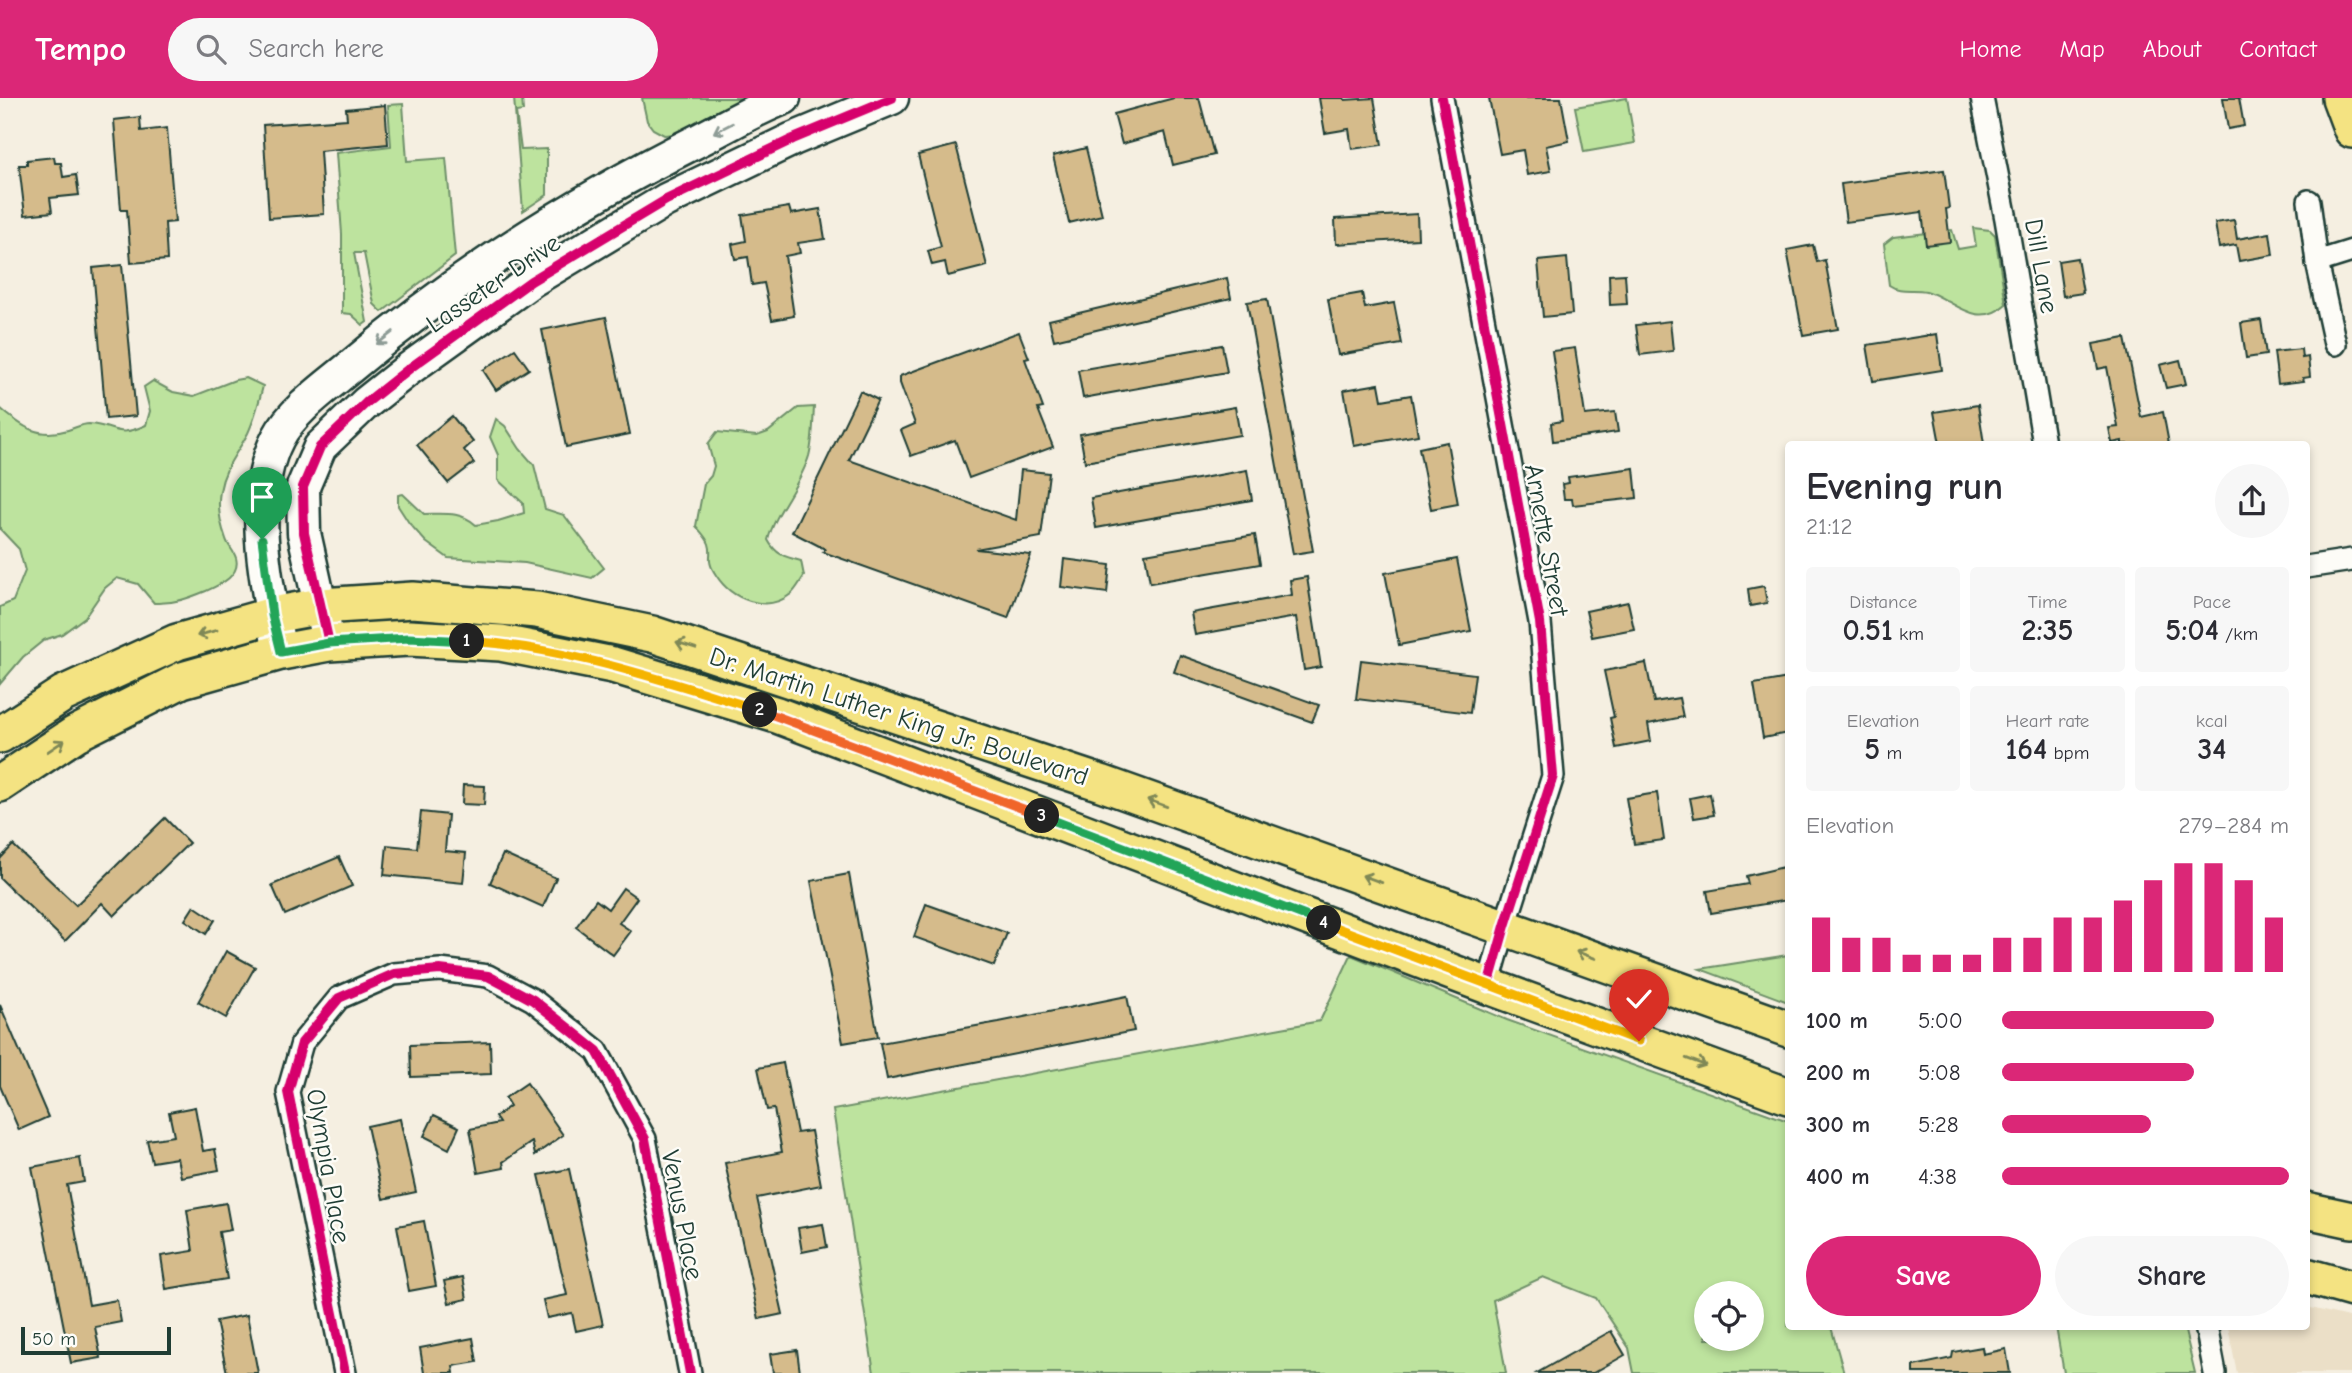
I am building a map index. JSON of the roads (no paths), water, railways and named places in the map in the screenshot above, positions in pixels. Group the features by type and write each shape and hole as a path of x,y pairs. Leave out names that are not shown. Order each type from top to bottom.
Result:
{"main road":[{"path":"2340,98 2352,130"},
{"name":"Dr. Martin Luther King Jr. Boulevard","path":"0,735 63,694 177,642 272,615 321,606 413,600 524,608 652,634 1101,783 1785,1028"},
{"name":"Dr. Martin Luther King Jr. Boulevard","path":"0,784 75,734 182,680 281,652 329,643 409,638 501,643 613,665 777,715 1488,986 1785,1095"},
{"path":"2310,1210 2352,1220"},
{"path":"2310,1277 2352,1289"}],"street":[{"name":"Lasseter Drive","path":"281,652 272,615 262,539 262,485 278,438 305,404 385,337 505,251 642,168 784,98"},
{"name":"Lasseter Drive","path":"329,643 304,533 303,487 320,446 366,403 410,368 531,281 666,200 793,139 892,98"},
{"name":"Arnette Street","path":"1442,98 1540,622 1553,771 1488,986"},
{"name":"Dill Lane","path":"1982,98 2006,219 2043,441"},
{"path":"2309,201 2317,262 2334,344"},
{"path":"2317,262 2352,251"},
{"path":"2310,566 2352,560"},
{"name":"Venus Place","path":"394,974 440,970 488,976 533,1000 597,1051 645,1139 690,1373"},
{"name":"Olympia Place","path":"345,1373 288,1092 302,1043 339,998 394,974"},
{"path":"2207,1330 2215,1373"}]}
